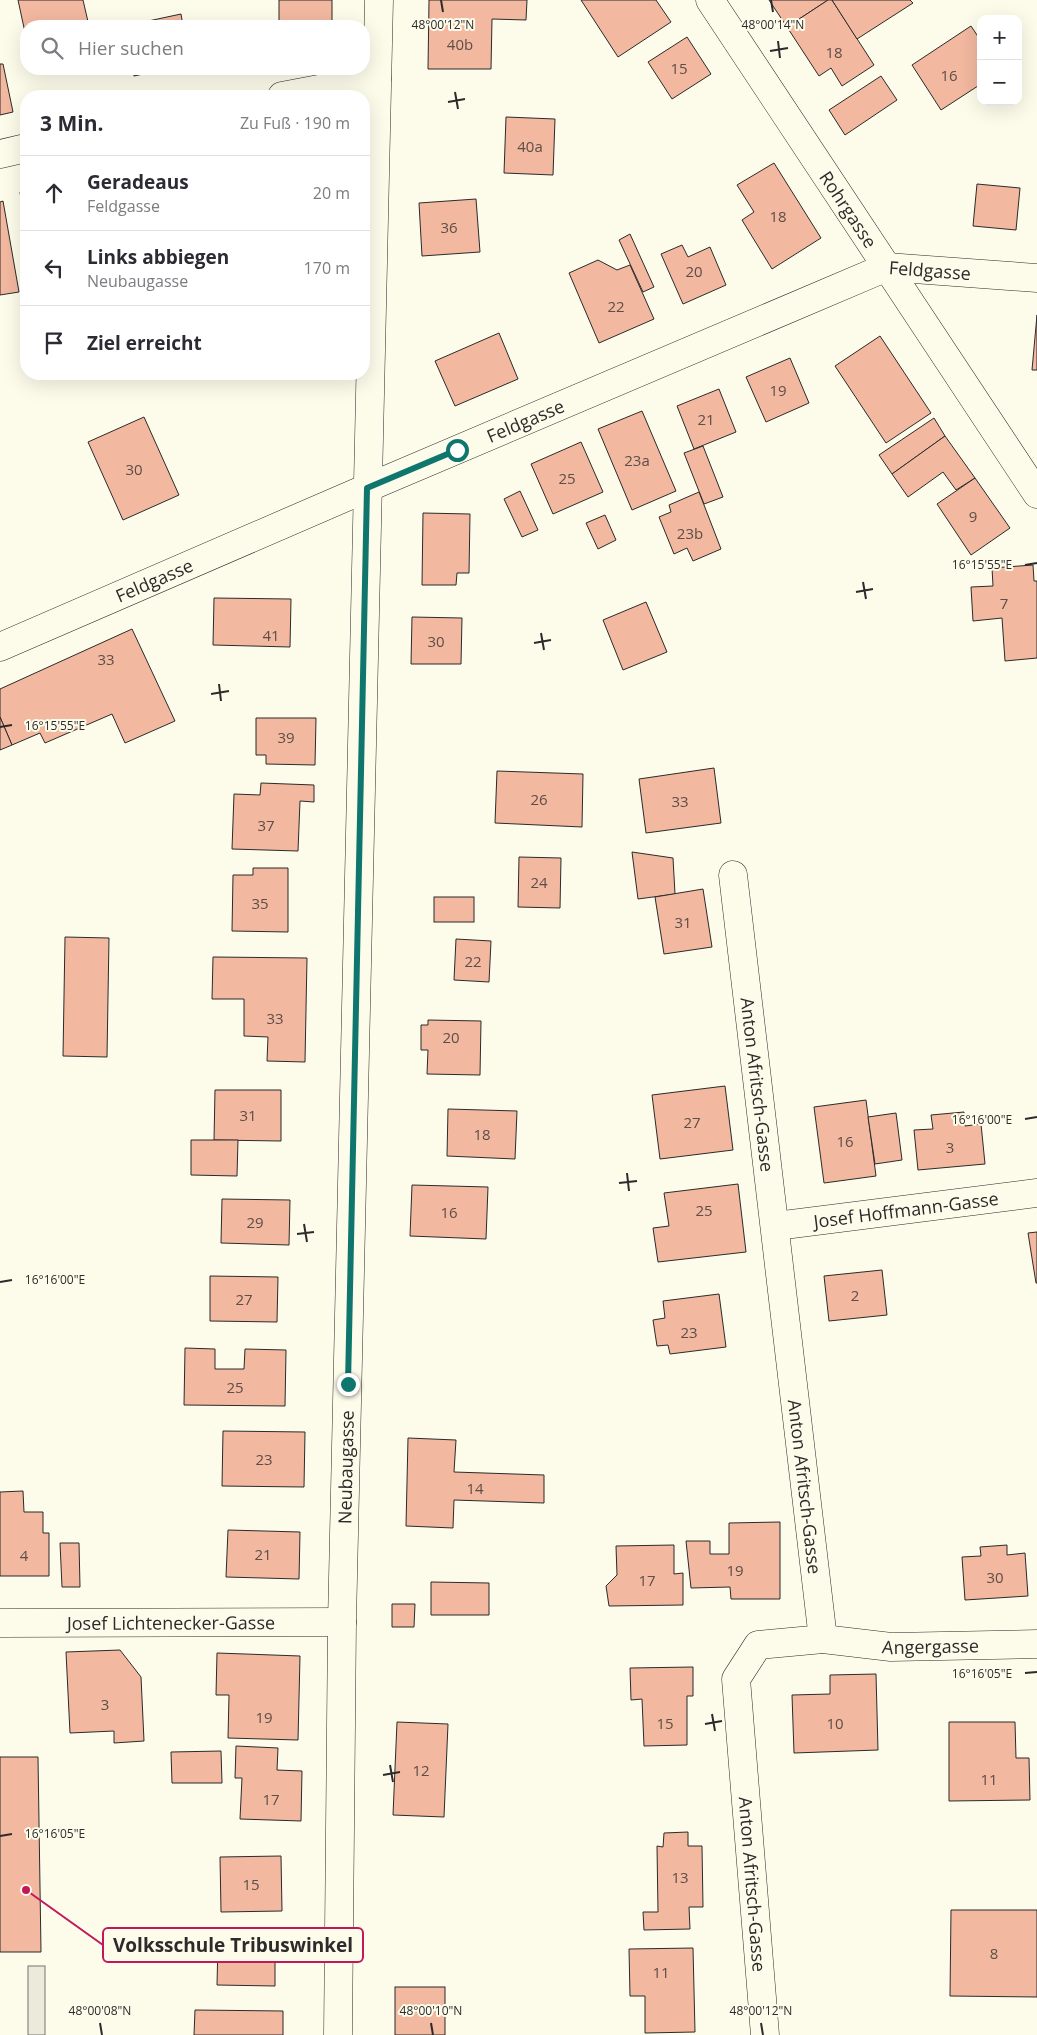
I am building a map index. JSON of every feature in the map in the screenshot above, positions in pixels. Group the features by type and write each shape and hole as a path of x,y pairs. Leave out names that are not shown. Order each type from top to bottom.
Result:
{"street":[{"name":"Neubaugasse","path":"370,365 379,0"},
{"name":"Rohrgasse","path":"710,0 1037,494"},
{"path":"314,90 377,78"},
{"path":"0,154 20,149"},
{"name":"Feldgasse","path":"0,648 367,488 887,267 1037,278"},
{"name":"Neubaugasse","path":"338,2035 342,1622 370,380"},
{"name":"Anton Afritsch-Gasse","path":"733,875 776,1226 823,1639 758,1645 736,1679 765,2035"},
{"name":"Josef Hoffmann-Gasse","path":"776,1226 1037,1193"},
{"name":"Josef Lichtenecker-Gasse","path":"0,1623 342,1622"},
{"name":"Angergasse","path":"823,1639 891,1647 1037,1644"}],"shaded area":[{"path":"28,1966 45,1966 45,2035 28,2035"}],"building":[{"path":"18,0 83,0 88,20 22,20"},
{"path":"279,0 332,0 332,20 279,20"},
{"path":"429,0 527,0 526,20 492,19 491,69 428,69"},
{"path":"581,0 656,0 671,22 618,57"},
{"path":"769,0 828,0 787,27"},
{"path":"828,0 832,0 874,65 842,86 831,68 819,76 787,27"},
{"path":"832,0 910,0 913,3 857,39"},
{"path":"181,14 182,20 153,20"},
{"path":"971,26 977,35 977,87 941,110 912,65"},
{"path":"687,37 711,74 672,99 648,62"},
{"path":"0,64 3,64 13,112 0,115"},
{"path":"881,76 897,100 845,135 829,110"},
{"path":"506,117 555,119 553,175 504,173"},
{"path":"774,163 821,238 772,269 742,220 754,212 737,185"},
{"path":"977,184 1020,188 1016,230 973,226"},
{"path":"476,199 480,252 422,256 419,203"},
{"path":"3,201 19,292 0,295 0,202"},
{"path":"630,234 654,287 643,292 619,240"},
{"path":"682,245 688,257 710,247 726,285 683,304 661,254"},
{"path":"598,260 617,270 630,265 654,319 599,343 569,273"},
{"path":"1037,315 1037,370 1032,370"},
{"path":"499,333 518,379 455,406 435,361"},
{"path":"880,336 931,413 886,443 835,366"},
{"path":"790,358 809,403 766,422 746,377"},
{"path":"719,389 736,432 694,449 677,406"},
{"path":"642,411 676,491 632,510 598,429"},
{"path":"144,417 179,495 123,520 88,442"},
{"path":"934,418 945,436 892,474 879,455"},
{"path":"945,436 975,478 956,490 943,472 908,497 892,474"},
{"path":"581,442 603,492 553,514 531,464"},
{"path":"703,446 723,497 704,504 684,453"},
{"path":"975,478 1010,528 971,555 937,504"},
{"path":"520,491 538,530 522,537 504,499"},
{"path":"699,492 721,549 693,561 687,548 674,554 659,517 671,512 669,505"},
{"path":"423,513 470,514 469,573 457,573 456,585 422,585"},
{"path":"605,515 616,540 598,549 586,523"},
{"path":"1033,565 1034,581 1037,581 1037,658 1005,661 1002,618 973,621 971,587 993,586 992,568"},
{"path":"214,598 291,599 290,647 213,645"},
{"path":"646,602 667,652 623,670 603,620"},
{"path":"412,617 462,618 461,664 411,664"},
{"path":"132,629 175,721 125,743 112,714 45,743 40,733 12,745 0,717 0,689"},
{"path":"0,717 12,745 0,750"},
{"path":"256,718 316,718 315,765 266,764 266,755 256,755"},
{"path":"714,768 721,823 646,833 639,779"},
{"path":"497,771 583,774 582,827 495,823"},
{"path":"261,783 314,785 314,802 300,801 298,851 232,849 234,794 260,795"},
{"path":"632,852 673,858 675,894 638,899"},
{"path":"519,857 561,858 560,908 518,907"},
{"path":"253,868 288,868 288,932 232,931 233,875 253,875"},
{"path":"703,889 712,947 664,954 655,897"},
{"path":"434,897 474,897 474,922 434,922"},
{"path":"65,937 109,938 107,1057 63,1056"},
{"path":"456,939 491,941 489,982 454,980"},
{"path":"213,957 307,958 305,1062 267,1061 268,1037 244,1036 244,999 212,999"},
{"path":"428,1020 481,1021 480,1075 427,1074 428,1050 421,1050 421,1025 428,1025"},
{"path":"725,1086 733,1150 660,1159 652,1095"},
{"path":"215,1090 281,1090 281,1141 214,1140"},
{"path":"866,1100 876,1176 824,1183 814,1107"},
{"path":"448,1109 517,1111 515,1159 447,1156"},
{"path":"964,1112 965,1126 981,1124 985,1164 918,1170 914,1130 933,1129 931,1115"},
{"path":"896,1113 902,1160 875,1164 868,1117"},
{"path":"191,1140 238,1140 237,1176 191,1175"},
{"path":"738,1184 746,1252 658,1262 653,1228 669,1226 664,1193"},
{"path":"412,1185 488,1187 486,1239 410,1236"},
{"path":"222,1199 290,1200 289,1245 221,1243"},
{"path":"1037,1232 1037,1283 1036,1283 1028,1233"},
{"path":"882,1270 887,1315 829,1321 824,1276"},
{"path":"210,1276 278,1277 277,1322 210,1321"},
{"path":"719,1294 726,1347 670,1354 668,1345 657,1346 653,1320 665,1318 663,1301"},
{"path":"185,1348 215,1349 215,1369 244,1369 245,1349 286,1350 285,1406 184,1405"},
{"path":"223,1431 305,1432 304,1487 222,1486"},
{"path":"408,1438 456,1440 454,1472 544,1475 544,1503 454,1500 453,1528 406,1526"},
{"path":"23,1491 24,1512 43,1512 43,1533 49,1533 49,1576 0,1576 0,1492"},
{"path":"780,1522 780,1599 731,1599 730,1587 691,1588 686,1541 710,1541 710,1554 729,1554 729,1523"},
{"path":"228,1530 300,1532 299,1579 226,1577"},
{"path":"60,1543 79,1543 80,1587 62,1587"},
{"path":"674,1545 674,1574 683,1573 683,1605 609,1606 606,1586 617,1575 616,1546"},
{"path":"1007,1545 1007,1555 1025,1553 1028,1596 965,1600 962,1557 981,1556 980,1547"},
{"path":"431,1582 489,1583 489,1615 431,1615"},
{"path":"392,1604 415,1604 414,1627 392,1627"},
{"path":"120,1650 141,1677 144,1741 114,1743 114,1731 70,1733 66,1652"},
{"path":"217,1653 300,1656 298,1740 228,1738 229,1695 216,1695"},
{"path":"693,1667 693,1696 687,1696 687,1745 644,1746 642,1699 631,1700 630,1668"},
{"path":"876,1674 878,1750 794,1753 792,1695 830,1694 830,1675"},
{"path":"397,1722 448,1724 444,1817 393,1815"},
{"path":"949,1722 1015,1722 1016,1758 1029,1758 1030,1800 949,1801"},
{"path":"236,1746 278,1748 277,1770 302,1771 301,1821 240,1819 242,1778 235,1778"},
{"path":"221,1751 222,1783 172,1783 171,1752"},
{"path":"0,1757 38,1757 41,1952 0,1952"},
{"path":"688,1832 688,1846 702,1846 703,1907 689,1907 690,1929 644,1930 643,1912 658,1912 657,1846 663,1847 664,1833"},
{"path":"281,1856 282,1911 221,1912 220,1857"},
{"path":"951,1910 1037,1910 1037,1997 950,1996"},
{"path":"218,1943 275,1943 275,1986 217,1985"},
{"path":"693,1948 695,2032 645,2033 645,1996 630,1996 629,1949"},
{"path":"395,1987 445,1987 445,2035 395,2035"},
{"path":"195,2010 283,2011 283,2035 194,2035"}],"place":[{"name":"Volksschule Tribuswinkel","path":"26,1890"}],"route":[{"path":"348,1384 367,488 457,450"}]}
